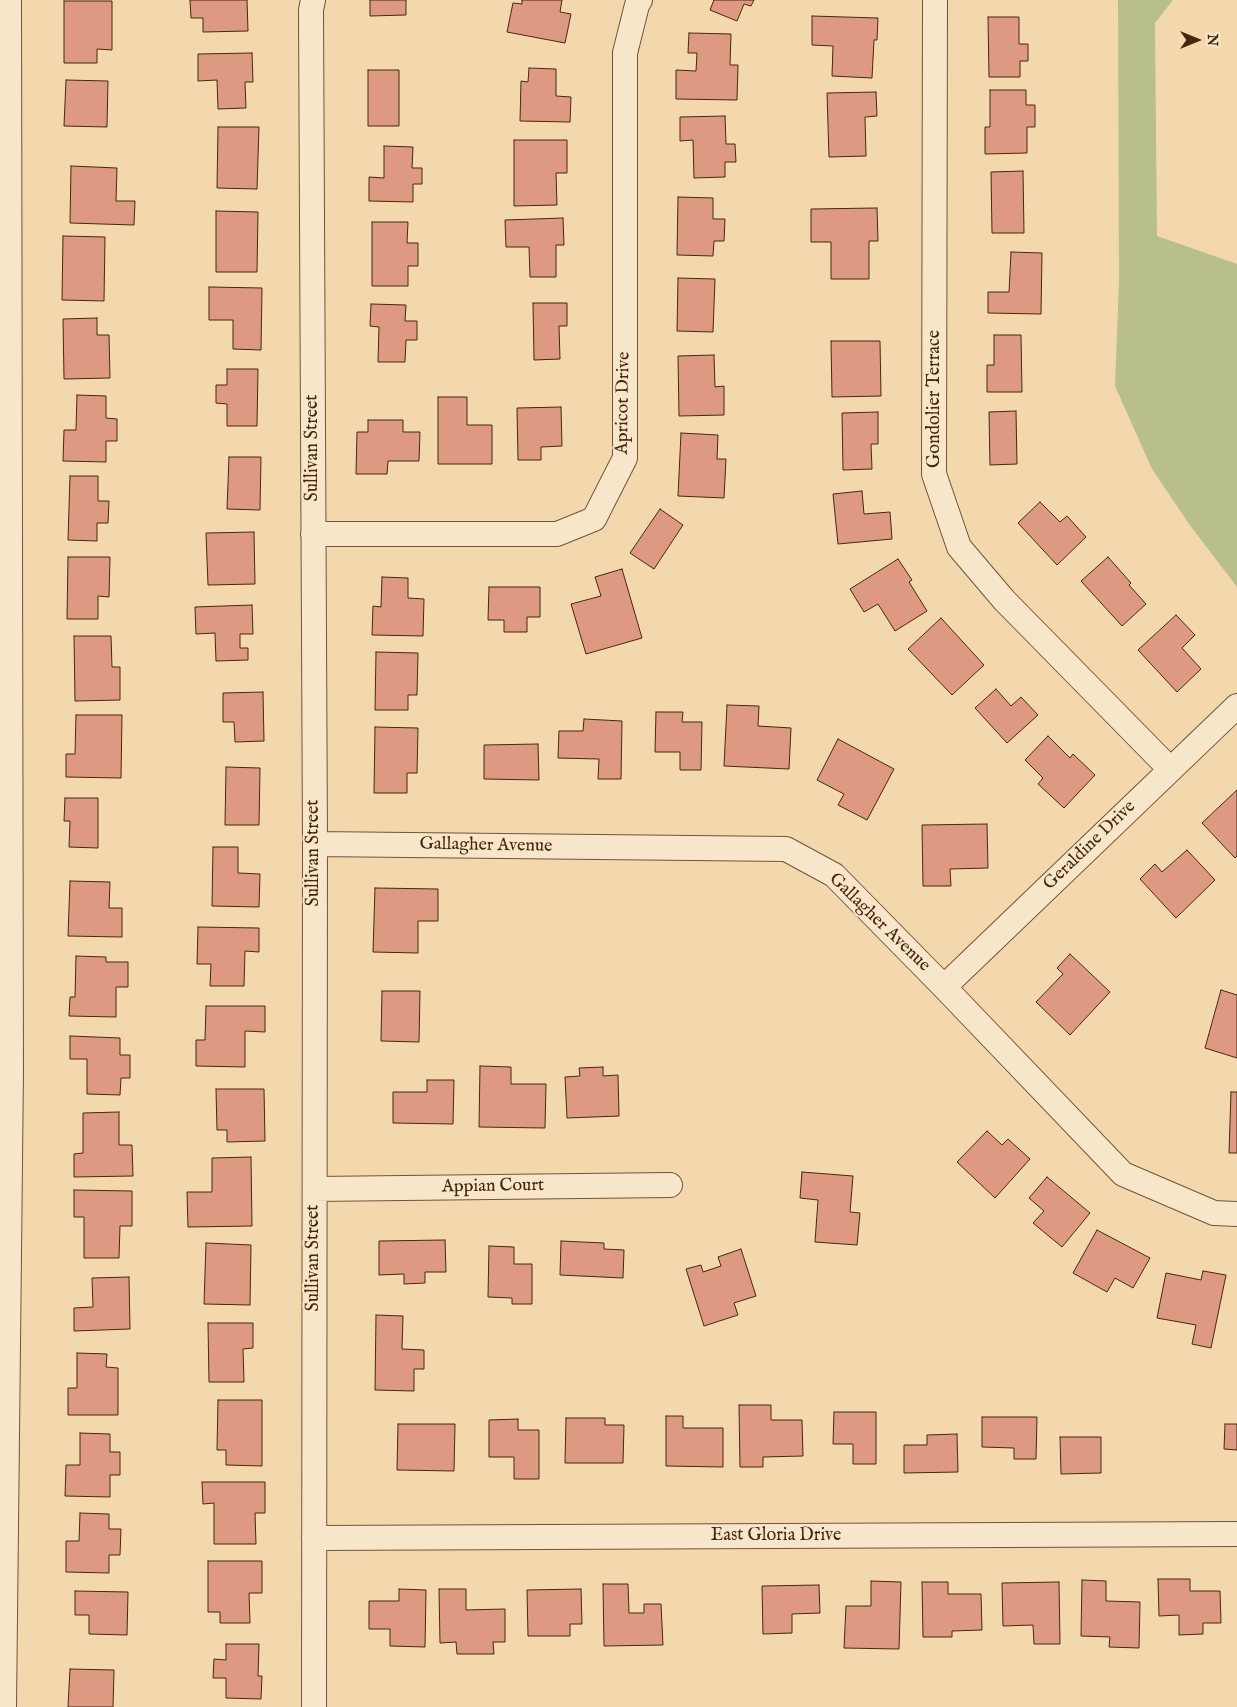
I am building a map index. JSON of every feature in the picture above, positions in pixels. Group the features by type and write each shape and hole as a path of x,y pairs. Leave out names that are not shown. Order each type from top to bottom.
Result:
{"street":[{"path":"4,1707 9,0"},
{"name":"Sullivan Street","path":"313,0 311,10 314,534 314,1707"},
{"name":"Apricot Drive","path":"314,534 557,534 594,519 625,458 625,53 637,5 640,0"},
{"name":"Gondolier Terrace","path":"935,0 934,474 959,547 1004,600 1170,769"},
{"name":"Geraldine Drive","path":"944,987 1237,706"},
{"name":"Gallagher Avenue","path":"314,844 786,849 834,875 1123,1174 1214,1213 1237,1214"},
{"name":"Appian Court","path":"314,1188 670,1185"},
{"name":"East Gloria Drive","path":"314,1538 1237,1534"}],"green space":[{"path":"1118,0 1173,0 1155,23 1157,236 1237,264 1237,587 1189,524 1152,469 1115,386 1119,281"}],"building":[{"path":"190,0 247,0 248,31 203,32 203,18 191,18"},
{"path":"370,0 406,0 406,15 370,16"},
{"path":"522,0 562,0 560,12 571,14 565,43 507,32 513,3 522,4"},
{"path":"714,0 754,0 751,6 744,4 737,21 710,10"},
{"path":"64,1 112,1 112,50 97,49 97,63 64,63"},
{"path":"812,16 878,18 877,40 874,40 872,78 832,76 833,46 812,45"},
{"path":"988,17 1019,17 1019,44 1028,44 1028,61 1020,61 1020,77 989,77"},
{"path":"689,33 731,34 730,65 738,65 737,100 676,99 676,70 696,71 697,53 688,53"},
{"path":"252,53 253,82 245,82 246,108 218,109 217,80 198,81 198,54"},
{"path":"529,68 556,69 556,96 571,97 570,122 520,121 521,81 528,82"},
{"path":"368,70 399,70 399,126 368,126"},
{"path":"66,80 108,81 107,127 64,126"},
{"path":"990,90 1026,90 1026,105 1035,105 1035,127 1027,127 1027,153 985,154 985,127 990,127"},
{"path":"876,92 877,116 865,117 866,156 829,157 827,93"},
{"path":"725,116 726,144 735,144 736,162 725,162 725,177 694,178 693,140 680,141 680,117"},
{"path":"218,127 259,127 257,189 217,188"},
{"path":"514,140 567,140 567,173 556,173 557,205 514,206"},
{"path":"384,146 413,147 412,168 422,168 422,184 413,184 413,202 369,201 369,177 384,178"},
{"path":"71,166 117,168 116,201 135,201 134,225 70,223"},
{"path":"1023,171 1024,233 992,233 991,172"},
{"path":"678,197 713,198 713,219 725,219 724,241 714,241 713,256 677,255"},
{"path":"877,208 878,241 869,241 869,279 831,279 831,242 811,242 811,209"},
{"path":"216,211 258,212 257,272 216,272"},
{"path":"563,218 564,245 556,245 556,277 530,277 529,247 506,247 505,220"},
{"path":"372,222 408,222 407,243 418,243 418,266 408,266 408,286 372,286"},
{"path":"63,236 105,237 104,301 62,300"},
{"path":"1011,252 1042,253 1041,314 988,313 988,292 1009,292"},
{"path":"678,278 715,279 713,332 677,331"},
{"path":"209,287 262,288 261,350 233,349 233,320 209,320"},
{"path":"533,303 567,303 567,326 559,326 560,359 534,360"},
{"path":"371,304 406,305 405,321 417,321 417,340 406,340 405,362 378,362 379,327 370,326"},
{"path":"97,318 97,335 109,335 110,378 64,379 63,319"},
{"path":"994,335 1021,335 1022,392 987,392 987,365 994,365"},
{"path":"831,341 880,341 881,396 832,397"},
{"path":"714,355 715,387 724,386 724,415 679,416 678,356"},
{"path":"227,369 258,369 257,426 227,426 227,404 216,403 216,385 227,385"},
{"path":"77,395 106,396 106,418 117,419 117,441 106,441 106,462 63,461 64,430 76,430"},
{"path":"438,397 467,397 467,425 492,425 492,464 438,464"},
{"path":"561,407 562,446 541,447 541,460 518,460 517,408"},
{"path":"1016,411 1017,464 990,465 989,412"},
{"path":"878,412 878,444 871,444 872,469 843,470 842,413"},
{"path":"368,420 403,420 403,432 420,432 419,461 388,461 387,474 356,474 357,432 368,432"},
{"path":"681,433 718,435 717,459 726,459 724,498 678,496"},
{"path":"229,457 261,457 260,510 227,509"},
{"path":"70,476 98,476 98,501 109,501 108,523 97,523 97,541 68,540"},
{"path":"862,491 864,514 890,512 892,539 838,544 833,494"},
{"path":"1040,502 1060,522 1067,516 1086,537 1057,565 1018,523"},
{"path":"660,509 683,525 654,569 630,553"},
{"path":"254,532 255,584 208,585 206,533"},
{"path":"68,557 110,557 109,597 98,596 98,619 67,619"},
{"path":"1108,557 1131,583 1129,585 1146,604 1122,626 1081,581"},
{"path":"898,559 912,580 909,582 927,611 895,631 878,604 864,612 850,589"},
{"path":"622,569 642,638 586,654 571,604 601,596 595,577"},
{"path":"382,577 408,578 408,598 424,599 423,636 372,635 373,606 381,607"},
{"path":"489,587 540,587 540,617 527,617 527,632 504,632 504,620 488,620"},
{"path":"252,605 253,634 240,634 240,648 248,648 248,660 216,661 215,633 196,634 195,607"},
{"path":"1176,615 1195,635 1182,648 1201,669 1177,692 1138,650"},
{"path":"941,618 984,665 952,695 908,649"},
{"path":"74,636 111,636 112,667 120,667 120,700 75,701"},
{"path":"376,652 418,653 417,695 408,695 408,710 375,710"},
{"path":"996,689 1011,706 1021,697 1038,715 1007,743 975,708"},
{"path":"263,692 264,741 235,742 234,722 223,722 223,693"},
{"path":"727,705 759,706 758,726 791,728 789,769 724,766"},
{"path":"656,712 683,712 682,722 702,722 701,770 680,770 680,752 655,752"},
{"path":"76,715 122,715 121,778 66,777 66,754 75,754"},
{"path":"584,719 622,721 621,779 598,779 599,759 558,758 559,731 583,731"},
{"path":"375,727 418,728 417,773 407,773 407,793 374,793"},
{"path":"1048,736 1070,758 1073,754 1095,775 1064,808 1038,784 1043,778 1025,760"},
{"path":"838,739 894,769 867,820 838,805 844,794 817,780"},
{"path":"538,744 539,780 484,779 484,745"},
{"path":"226,767 260,768 259,825 225,825"},
{"path":"1237,790 1237,856 1235,858 1202,823"},
{"path":"65,798 98,798 98,848 69,847 70,821 64,821"},
{"path":"987,824 988,868 950,869 951,886 923,886 922,825"},
{"path":"213,847 238,847 238,873 260,874 259,907 212,906"},
{"path":"1187,850 1215,880 1176,918 1140,879 1155,864 1162,872"},
{"path":"70,881 110,882 109,908 122,908 122,937 68,936"},
{"path":"375,888 438,889 438,921 418,921 418,953 373,952"},
{"path":"198,927 259,928 259,952 245,951 244,986 210,986 211,964 197,964"},
{"path":"1070,954 1110,992 1070,1035 1036,1002 1063,974 1057,968"},
{"path":"76,956 106,957 106,962 128,962 128,987 116,987 116,1017 69,1016 70,997 75,997"},
{"path":"1221,990 1237,995 1237,1058 1205,1048"},
{"path":"382,991 420,991 419,1042 381,1041"},
{"path":"206,1006 265,1006 265,1032 245,1031 245,1067 196,1066 196,1040 205,1040"},
{"path":"70,1036 120,1038 120,1055 130,1055 130,1078 121,1078 120,1095 87,1094 87,1059 70,1059"},
{"path":"480,1066 511,1067 511,1084 546,1084 545,1128 479,1127"},
{"path":"603,1067 603,1076 618,1075 619,1116 567,1118 565,1077 580,1076 579,1068"},
{"path":"427,1080 454,1080 453,1124 393,1123 393,1092 427,1092"},
{"path":"216,1089 264,1089 265,1141 227,1142 227,1130 217,1130"},
{"path":"1231,1092 1237,1092 1237,1153 1229,1153"},
{"path":"119,1112 119,1145 132,1145 133,1176 74,1177 74,1154 83,1153 83,1113"},
{"path":"987,1131 1002,1145 1008,1139 1030,1159 995,1198 957,1162"},
{"path":"251,1157 252,1226 188,1227 187,1192 212,1192 212,1158"},
{"path":"802,1172 853,1176 850,1212 860,1213 857,1245 815,1242 818,1200 800,1198"},
{"path":"1047,1177 1090,1213 1062,1247 1033,1223 1044,1211 1029,1198"},
{"path":"74,1190 132,1191 132,1226 120,1226 119,1258 84,1258 84,1217 74,1217"},
{"path":"1097,1230 1150,1258 1133,1288 1115,1278 1107,1292 1073,1273"},
{"path":"445,1240 446,1272 425,1272 425,1283 404,1284 404,1274 379,1275 379,1241"},
{"path":"561,1241 604,1243 604,1249 624,1250 623,1278 560,1275"},
{"path":"206,1243 251,1245 250,1305 204,1304"},
{"path":"489,1246 514,1247 514,1264 532,1264 532,1304 512,1304 512,1298 488,1297"},
{"path":"741,1249 756,1296 734,1303 738,1315 704,1326 686,1269 701,1265 703,1272 721,1266 718,1257"},
{"path":"1203,1271 1226,1275 1211,1348 1192,1344 1196,1325 1157,1318 1166,1273 1201,1280"},
{"path":"129,1277 130,1329 74,1331 74,1308 93,1307 92,1278"},
{"path":"376,1315 403,1316 402,1349 424,1350 424,1369 414,1369 414,1391 375,1390"},
{"path":"208,1323 253,1323 253,1348 243,1349 244,1382 209,1382"},
{"path":"77,1353 107,1354 106,1367 118,1368 118,1415 68,1415 68,1388 77,1388"},
{"path":"218,1400 262,1400 262,1466 226,1465 226,1450 217,1450"},
{"path":"739,1405 771,1405 771,1420 802,1420 803,1456 763,1457 763,1467 740,1467"},
{"path":"834,1412 876,1412 876,1464 853,1464 853,1444 833,1444"},
{"path":"666,1416 683,1416 683,1428 723,1428 723,1467 666,1466"},
{"path":"982,1417 1037,1417 1036,1459 1014,1459 1014,1448 982,1447"},
{"path":"566,1418 605,1418 605,1425 624,1425 623,1463 565,1463"},
{"path":"518,1419 518,1430 539,1430 539,1479 514,1479 514,1457 489,1457 489,1420"},
{"path":"398,1424 455,1424 454,1471 397,1470"},
{"path":"1225,1424 1237,1424 1237,1450 1224,1449"},
{"path":"80,1433 110,1434 110,1452 120,1452 120,1475 110,1475 110,1497 65,1496 66,1465 80,1465"},
{"path":"957,1434 958,1472 904,1473 904,1445 927,1445 927,1435"},
{"path":"1060,1437 1101,1437 1101,1473 1061,1474"},
{"path":"202,1482 265,1482 265,1513 255,1513 256,1544 214,1544 214,1503 203,1504"},
{"path":"80,1513 109,1514 109,1529 121,1529 120,1555 109,1555 109,1573 66,1572 66,1541 79,1541"},
{"path":"208,1561 262,1561 262,1593 249,1593 250,1623 220,1623 220,1612 208,1612"},
{"path":"1158,1579 1190,1579 1190,1591 1220,1591 1221,1623 1203,1623 1203,1634 1179,1635 1179,1615 1159,1616"},
{"path":"1082,1580 1106,1581 1106,1601 1140,1602 1139,1648 1109,1647 1110,1637 1081,1636"},
{"path":"871,1581 901,1582 899,1649 844,1648 846,1606 871,1606"},
{"path":"922,1582 948,1582 948,1594 981,1594 982,1630 952,1631 952,1637 923,1637"},
{"path":"1059,1582 1060,1644 1034,1644 1033,1625 1003,1626 1002,1583"},
{"path":"603,1584 628,1584 629,1613 644,1613 644,1604 661,1604 663,1645 604,1646"},
{"path":"819,1585 820,1613 792,1614 792,1633 763,1634 762,1586"},
{"path":"399,1589 426,1590 425,1647 390,1646 390,1629 369,1629 369,1601 399,1601"},
{"path":"439,1589 466,1589 466,1610 505,1609 505,1642 493,1642 494,1654 457,1654 456,1642 440,1643"},
{"path":"581,1589 582,1624 570,1624 570,1636 528,1636 527,1590"},
{"path":"75,1591 128,1592 127,1635 89,1634 89,1615 75,1615"},
{"path":"226,1644 259,1644 258,1676 262,1676 261,1699 226,1698 226,1678 213,1678 214,1659 226,1660"},
{"path":"70,1669 114,1670 113,1707 68,1707"}]}
